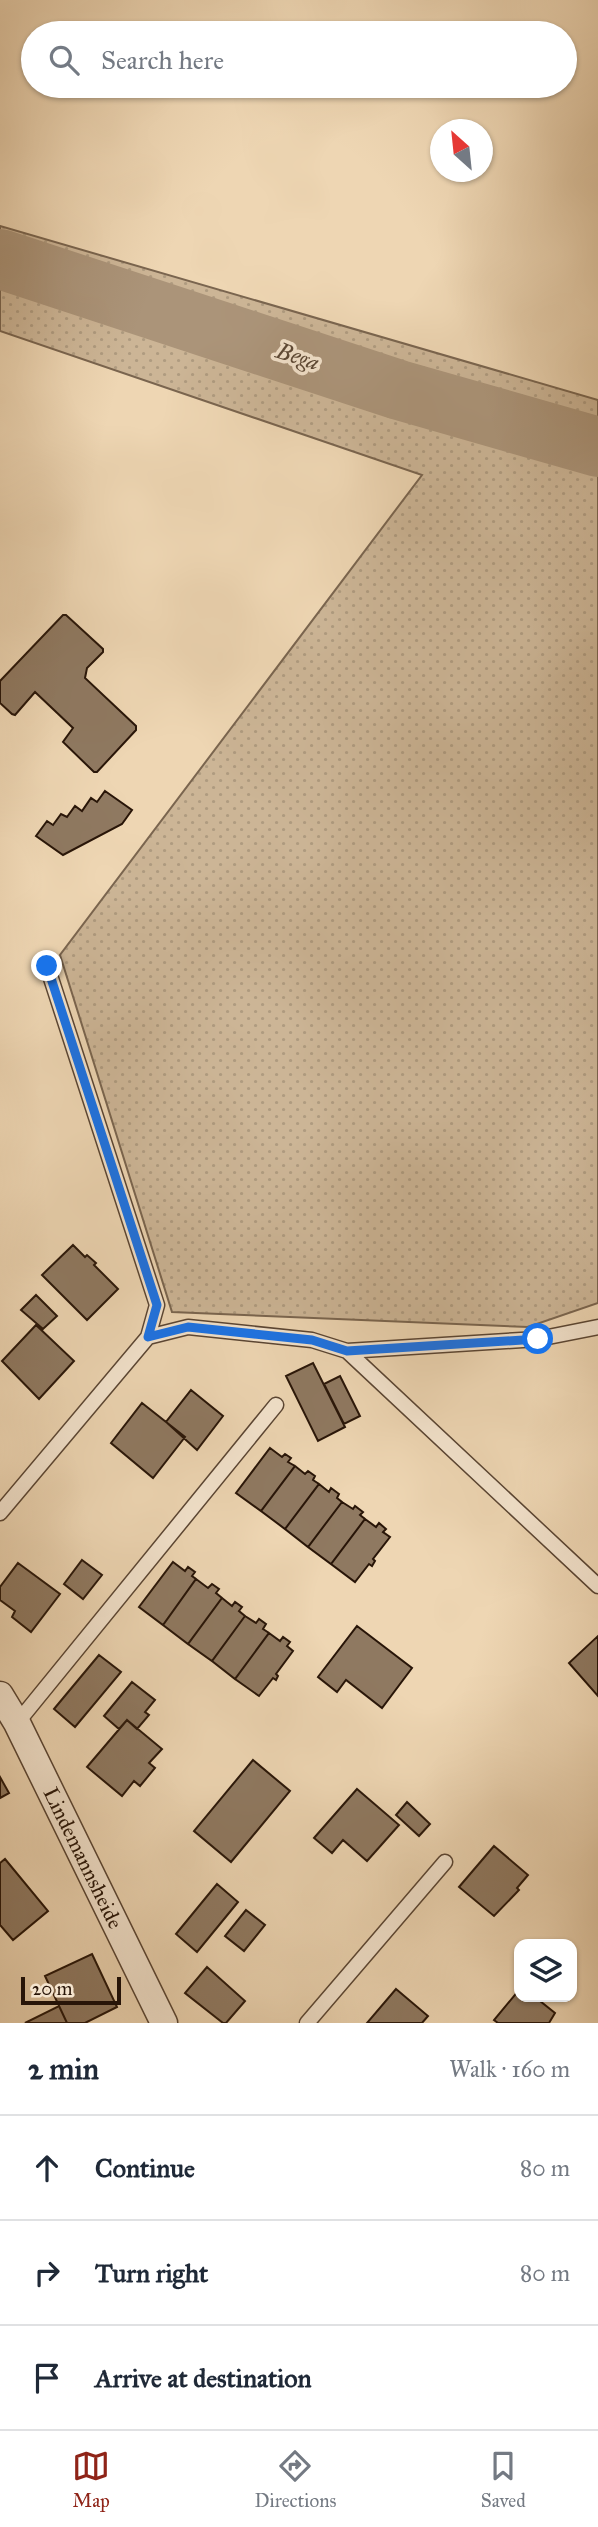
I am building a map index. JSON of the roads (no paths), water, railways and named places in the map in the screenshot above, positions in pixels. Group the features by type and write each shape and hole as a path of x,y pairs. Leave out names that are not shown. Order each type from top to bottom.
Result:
{"street":[{"name":"Lindemannsheide","path":"0,1695 17,1723 164,2023"}],"lane":[{"path":"0,1513 148,1337 157,1305 47,966"},
{"path":"148,1337 188,1327 312,1340 347,1351 538,1339 598,1327"},
{"path":"347,1351 598,1586"},
{"path":"17,1723 276,1405"},
{"path":"307,2023 445,1862"}],"waterway":[{"name":"Bega","path":"0,259 399,390 598,447"}]}
